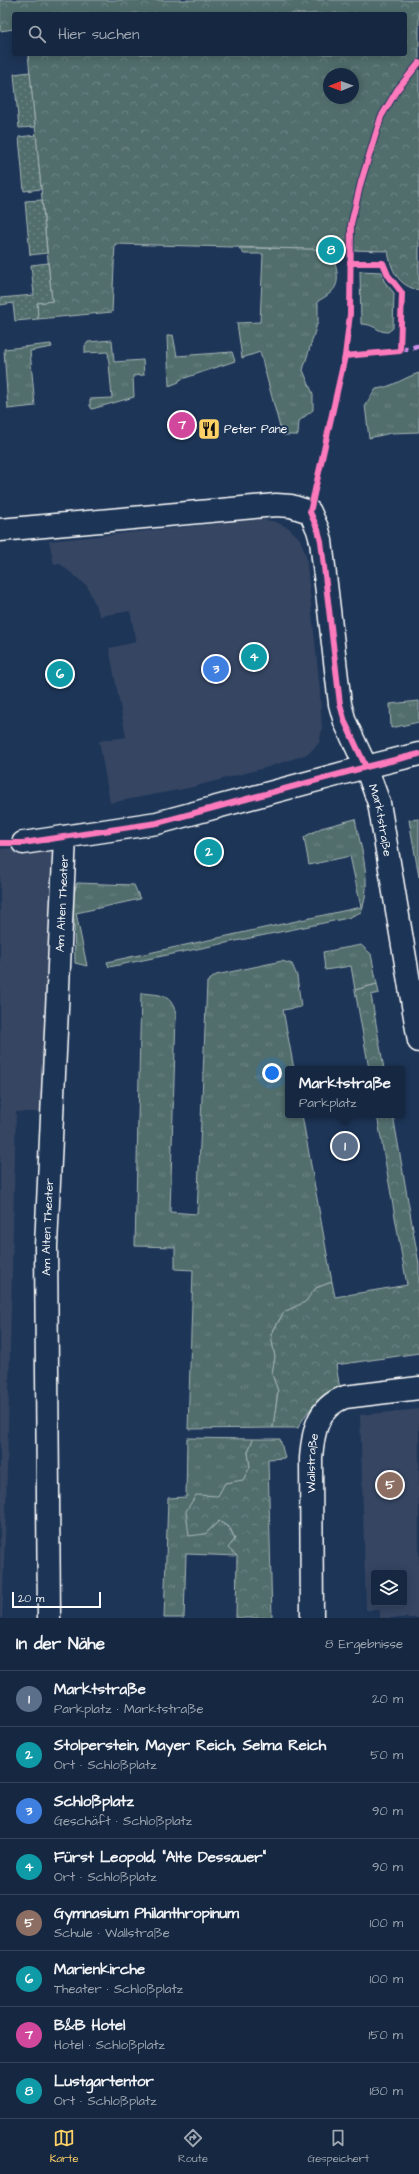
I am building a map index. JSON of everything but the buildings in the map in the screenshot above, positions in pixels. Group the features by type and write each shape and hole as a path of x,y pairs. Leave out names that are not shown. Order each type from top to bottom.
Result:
{"street":[{"name":"Marktstraße","path":"0,530 276,505 291,506 310,512 318,530 321,542 340,704 345,722 366,767 379,803 419,1040"},
{"path":"23,844 157,823 419,754"},
{"name":"Am Alten Theater","path":"49,1618 46,1246 64,837"},
{"name":"Wallstraße","path":"312,1618 311,1458 315,1427 319,1418 324,1409 335,1401 345,1397 419,1388"}],"shaded area":[{"path":"261,519 276,522 289,528 300,539 306,555 320,690 322,730 319,743 309,753 265,768 189,788 110,803 99,741 126,737 109,648 136,642 130,611 100,616 87,586 60,564 54,565 49,541"},
{"path":"61,845 48,1112 16,1112 6,1510 2,1618 0,1618 0,849"},
{"path":"419,1409 419,1618 380,1618 380,1610 366,1610 360,1415"}],"green space":[{"path":"0,0 419,0 419,290 406,285 397,276 391,265 388,251 115,244 112,312 38,319 37,303 52,301 28,56 407,56 407,12 12,12 12,29 0,31"},
{"path":"30,72 35,127 19,128 14,74"},
{"path":"36,135 41,189 24,191 19,137"},
{"path":"42,200 47,253 30,255 25,201"},
{"path":"239,248 325,249 327,255 335,262 337,276 336,286 330,293 318,301 318,321 303,370 313,394 313,410 299,421 298,435 282,435 260,352 242,358 237,323 260,322 263,254 244,254"},
{"path":"48,263 52,301 37,303 38,319 15,321 13,303 0,305 0,298 34,295 31,265"},
{"path":"360,271 382,272 384,281 394,293 393,328 388,332 381,331 370,325 361,324"},
{"path":"173,335 177,356 232,352 235,361 179,380 179,382 169,386 167,336"},
{"path":"112,340 114,362 143,360 144,375 133,376 134,397 92,409 90,406 90,399 112,398 108,352 85,353 85,346 88,342"},
{"path":"51,344 52,347 30,351 35,406 8,409 4,349"},
{"path":"419,373 419,432 391,433 369,438 365,405 376,389 388,386"},
{"path":"419,701 419,722 391,728 390,704"},
{"path":"355,819 363,854 366,878 366,889 361,912 348,918 109,967 107,962 361,907 350,856 309,865 304,837 321,828"},
{"path":"419,819 419,877 409,820"},
{"path":"77,883 134,885 140,899 76,913 87,966 75,963 74,919 69,911"},
{"path":"361,945 371,954 377,984 355,990 351,966 325,970 323,952"},
{"path":"282,961 292,964 297,976 301,1007 283,1010 293,1066 285,1066 285,1118 303,1118 332,1282 316,1288 306,1302 284,1312 271,1334 275,1357 272,1374 278,1391 273,1428 188,1429 193,1270 175,1269 175,1247 135,1246 141,993 164,996 171,1002 176,1014 170,1212 197,1214 207,982 216,975"},
{"path":"377,984 379,993 371,995 383,1066 368,1066 355,990"},
{"path":"378,1118 394,1118 419,1264 419,1353 336,1365 340,1389 320,1399 310,1409 298,1428 273,1428 278,1391 272,1374 275,1357 271,1335 284,1312 305,1302 316,1288 332,1282 335,1297 407,1285"},
{"path":"187,1438 253,1439 248,1452 250,1467 243,1481 225,1483 205,1534 219,1521 231,1532 236,1544 237,1556 186,1554 184,1618 164,1618 168,1498 186,1497"},
{"path":"253,1439 280,1439 285,1458 268,1459 272,1618 236,1618 237,1556 228,1548 235,1539 230,1528 219,1521 205,1534 189,1536 186,1511 196,1495 218,1496 225,1483 243,1480 250,1467 248,1452"}],"marked path":[{"path":"398,351 419,346"}],"cycle path":[{"path":"366,767 345,722 340,704 321,541 310,512 345,356 350,314 351,224 361,182 381,117 397,90 419,63"},
{"path":"345,356 400,351 402,293 388,275 383,263 350,263"},
{"path":"0,843 23,843 157,823 419,754"}],"place":[{"name":"Lustgartentor","path":"331,250"},
{"name":"B&B Hotel","path":"182,425"},
{"name":"Peter Pane","path":"209,429"},
{"name":"Fürst Leopold, \"Alte Dessauer\"","path":"254,657"},
{"name":"Schloßplatz","path":"216,669"},
{"name":"Marienkirche","path":"60,674"},
{"name":"Stolperstein, Mayer Reich, Selma Reich","path":"209,852"},
{"name":"Marktstraße","path":"345,1146"},
{"name":"Gymnasium Philanthropinum","path":"390,1485"}]}
